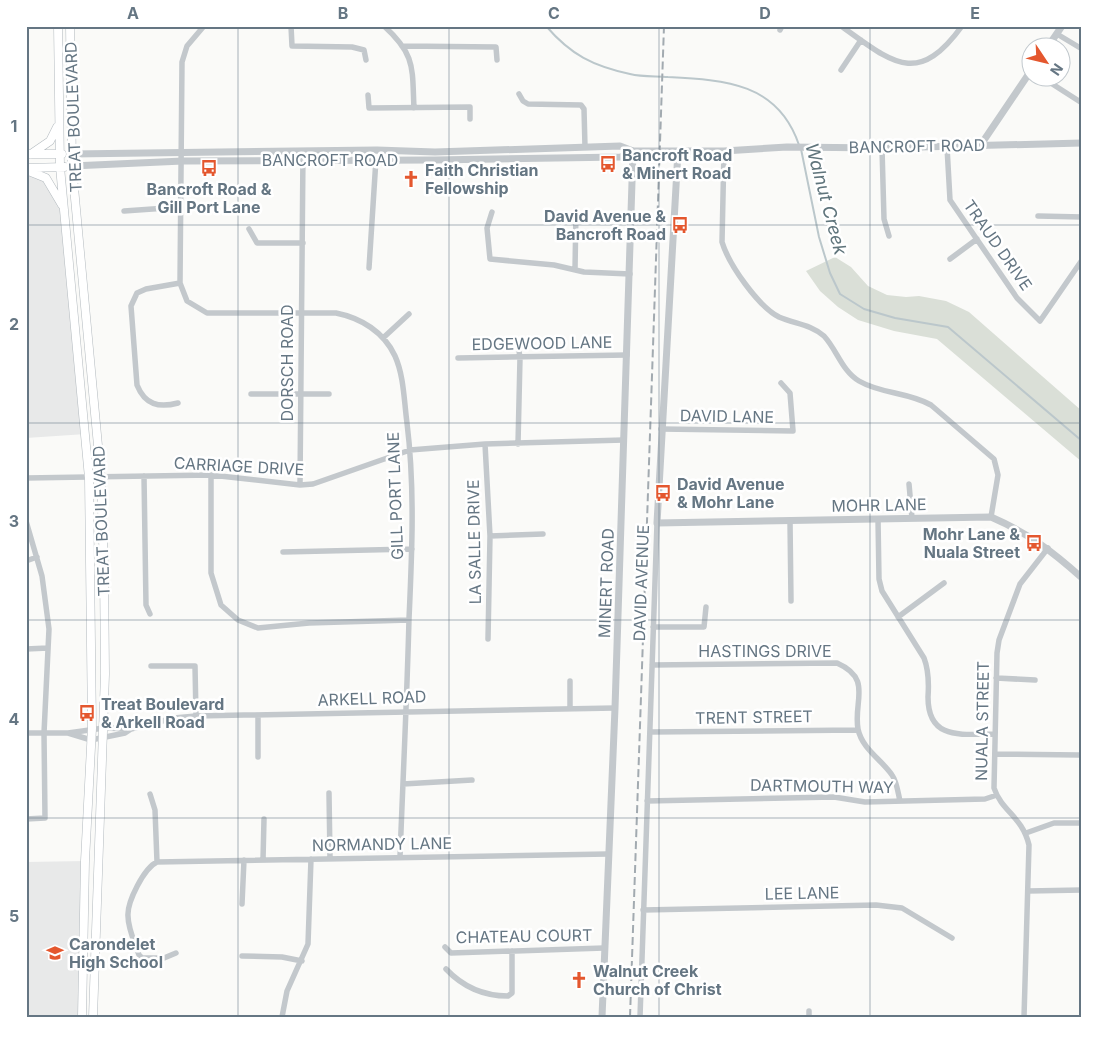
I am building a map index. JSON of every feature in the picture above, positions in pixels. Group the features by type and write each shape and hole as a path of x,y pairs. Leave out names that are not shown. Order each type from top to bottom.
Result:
{"main road":[{"name":"TREAT BOULEVARD","path":"58,26 59,154 89,478 92,728 85,861 82,1017"},
{"name":"TREAT BOULEVARD","path":"70,26 72,166 101,478 105,623 104,728 93,1017"},
{"path":"28,154 50,141 59,123"},
{"name":"BANCROFT ROAD","path":"28,154 72,154"},
{"name":"BANCROFT ROAD","path":"26,169 72,166"},
{"path":"26,169 40,175 51,184 64,209"}],"street":[{"path":"178,403 167,406 153,405 141,395 137,385 131,306 137,294 146,289 180,283 183,161 182,62 187,46 204,26"},
{"path":"291,26 292,46 352,47 364,50 366,60"},
{"path":"384,26 402,46 412,63 414,108"},
{"path":"841,26 894,61 918,64 946,48 962,26"},
{"path":"1058,29 1082,49"},
{"path":"841,70 861,40"},
{"path":"402,46 496,47 497,60"},
{"path":"980,146 1020,87"},
{"path":"1059,88 1082,103"},
{"path":"519,94 523,101 528,104 581,105 584,109 585,148"},
{"path":"368,96 369,108 470,108 470,119"},
{"name":"BANCROFT ROAD","path":"72,154 435,152 620,146 633,151 724,151 787,147 882,148 1082,143"},
{"name":"TRAUD DRIVE","path":"947,147 950,200 1017,298 1040,322 1082,260"},
{"path":"882,148 884,219 889,236"},
{"name":"BANCROFT ROAD","path":"72,166 183,161 434,160 620,156 633,151"},
{"name":"MINERT ROAD","path":"602,1017 615,708 633,151"},
{"name":"DAVID AVENUE","path":"640,1017 661,429 678,151"},
{"path":"724,151 722,242 726,255 735,269 770,311 780,317 806,324 824,336 848,372 856,380 874,387 920,398 931,405 994,459 998,475 991,516"},
{"name":"DORSCH ROAD","path":"300,485 300,313 303,243 303,152"},
{"path":"369,268 376,159"},
{"path":"124,211 182,207"},
{"path":"575,270 576,210"},
{"path":"492,212 486,228 490,260 630,274"},
{"path":"1038,216 1082,217"},
{"path":"249,229 257,243 303,243"},
{"path":"950,259 977,239"},
{"name":"GILL PORT LANE","path":"180,283 187,301 207,314 300,313 348,316 369,326 383,338 395,354 410,450 412,549 400,856"},
{"path":"383,338 409,314"},
{"path":"518,343 520,358 518,444"},
{"name":"EDGEWOOD LANE","path":"458,358 627,355"},
{"name":"DAVID LANE","path":"661,429 793,431 790,393 781,383"},
{"path":"251,394 328,394"},
{"name":"CARRIAGE DRIVE","path":"26,478 211,475 300,485 313,484 410,450 485,444 624,440"},
{"name":"LA SALLE DRIVE","path":"485,444 490,536 488,639"},
{"path":"211,475 211,574 221,605 238,620 258,628 309,623 409,620"},
{"path":"144,476 146,605 150,614"},
{"path":"909,484 912,518"},
{"name":"MOHR LANE","path":"657,523 991,516 1027,534 1048,548 1082,578"},
{"path":"878,519 879,579 882,591 924,658 929,670 928,707 932,722 942,730 956,734 995,734"},
{"path":"26,521 37,557 47,609 48,648 44,733 44,818 26,819"},
{"path":"790,521 791,601"},
{"path":"490,536 543,534"},
{"name":"NUALA STREET","path":"1024,1017 1029,851 1026,833 1021,823 996,795 994,788 996,678 999,640 1020,584 1048,548"},
{"path":"282,552 412,549"},
{"path":"26,561 37,557"},
{"path":"898,617 944,583"},
{"path":"654,627 704,627 706,606"},
{"path":"26,649 48,648"},
{"name":"HASTINGS DRIVE","path":"652,665 837,663 849,668 855,676 860,690 858,730"},
{"path":"151,666 195,666 196,716"},
{"path":"996,678 1035,680"},
{"path":"570,681 570,709"},
{"name":"ARKELL ROAD","path":"26,733 68,733 92,728 131,729 174,718 196,716 615,708"},
{"path":"258,715 258,757"},
{"name":"ARKELL ROAD","path":"68,733 91,740 125,734 131,729"},
{"path":"858,730 868,748 894,776 900,801"},
{"name":"TRENT STREET","path":"650,732 858,730"},
{"path":"995,754 1079,755"},
{"path":"403,784 472,780"},
{"path":"329,793 330,858"},
{"path":"150,794 155,810 157,862 145,870 128,912 129,923 142,958 164,958 176,953"},
{"name":"DARTMOUTH WAY","path":"647,801 834,797 865,802 985,799 996,795"},
{"path":"263,860 264,819"},
{"path":"1026,833 1054,823 1082,823"},
{"name":"NORMANDY LANE","path":"157,862 400,856 608,854"},
{"path":"282,1017 287,991 302,961 310,933 311,859"},
{"path":"242,904 244,860"},
{"path":"1028,891 1082,890"},
{"name":"LEE LANE","path":"643,910 876,905 902,908 952,938"},
{"name":"CHATEAU COURT","path":"445,947 451,953 604,948"},
{"path":"446,969 454,978 476,991 494,996 508,996 512,992 512,951"},
{"path":"242,956 282,957 302,961"}],"shaded area":[{"path":"26,170 40,175 64,209 86,434 26,438"},
{"path":"835,257 851,267 868,286 887,295 919,296 946,301 969,312 1082,411 1082,462 937,339 894,331 858,320 838,307 820,291 806,271"},
{"name":"Carondelet High School","path":"85,861 82,1017 26,1017 26,862"}],"waterway":[{"name":"Walnut Creek","path":"546,26 564,45 574,52 594,63 617,71 644,76 710,80 729,83 747,89 764,97 778,109 790,124 799,145"},
{"name":"Walnut Creek","path":"801,149 819,237 830,273 840,294 864,309 895,318 948,327 1082,441"}],"railway":[{"path":"630,1017 664,26"}],"place":[{"name":"Bancroft Road & Minert Road","path":"608,164"},
{"name":"Bancroft Road & Gill Port Lane","path":"209,168"},
{"name":"Faith Christian Fellowship","path":"411,179"},
{"name":"David Avenue & Bancroft Road","path":"680,225"},
{"name":"David Avenue & Mohr Lane","path":"663,493"},
{"name":"Mohr Lane & Nuala Street","path":"1034,543"},
{"name":"Treat Boulevard & Arkell Road","path":"87,713"},
{"name":"Carondelet High School","path":"55,953"},
{"name":"Walnut Creek Church of Christ","path":"579,980"}]}
